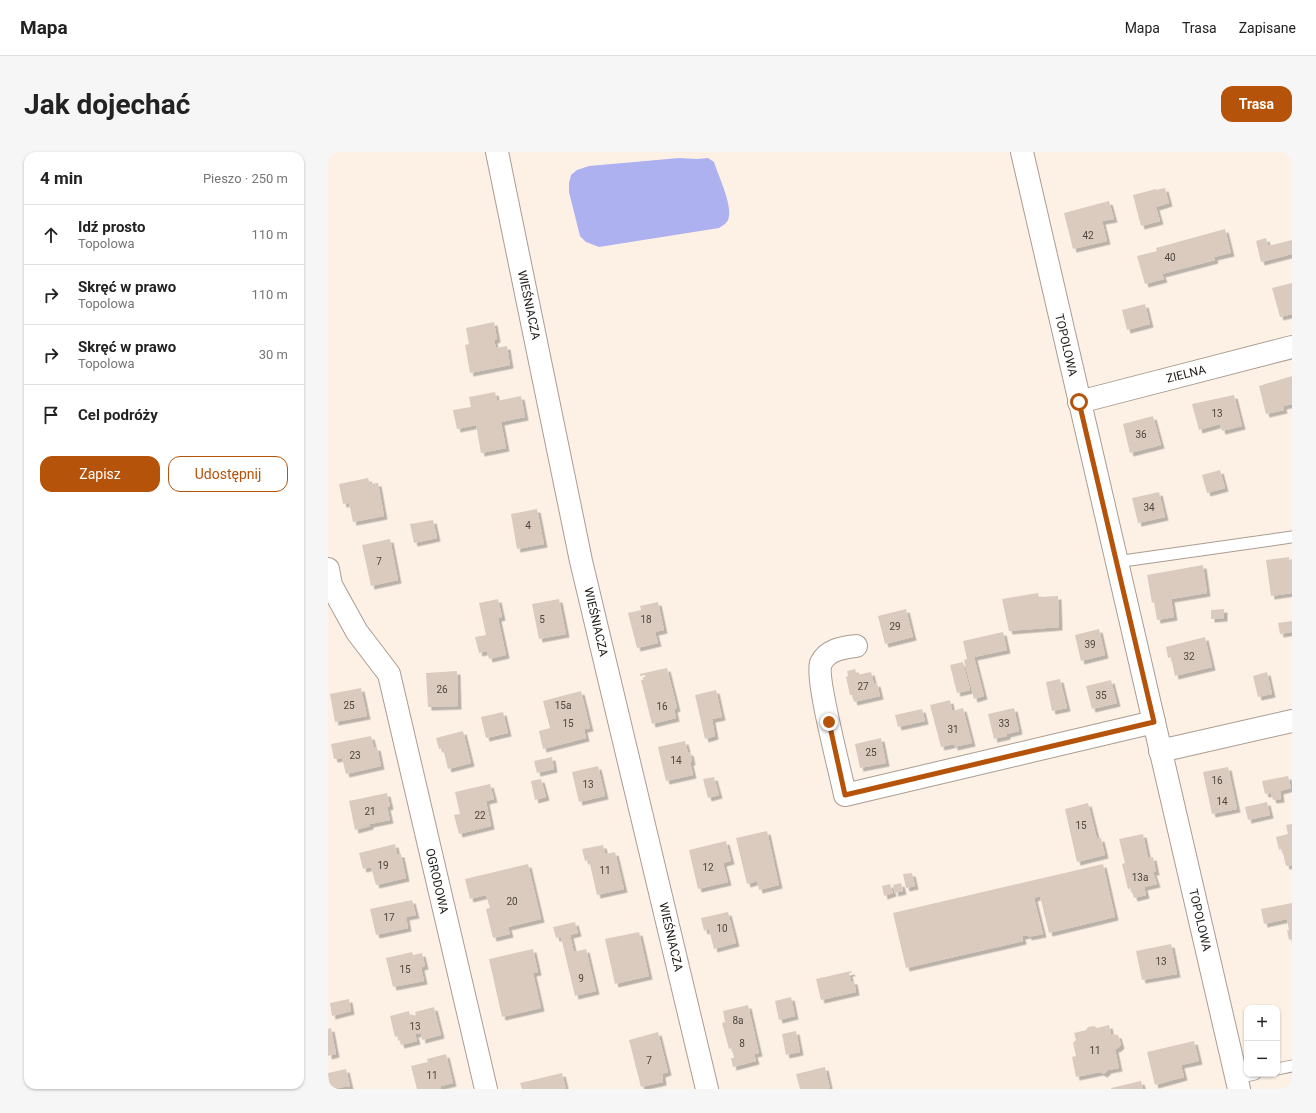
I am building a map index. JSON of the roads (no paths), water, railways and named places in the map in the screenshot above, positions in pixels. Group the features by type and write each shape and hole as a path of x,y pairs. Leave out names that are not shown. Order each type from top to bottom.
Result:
{"street":[{"name":"WIEŚNIACZA","path":"497,152 581,560 707,1089"},
{"name":"TOPOLOWA","path":"1022,152 1160,752 1243,1080"},
{"name":"ZIELNA","path":"1079,402 1292,347"},
{"name":"OGRODOWA","path":"328,569 331,585 357,632 389,674 486,1089"},
{"path":"856,646 836,650 828,655 821,663 820,676 845,795 1154,722"},
{"path":"1160,752 1292,721"}],"lane":[{"path":"1116,562 1292,537"},
{"path":"1280,1068 1292,1066"}],"water":[{"path":"679,158 708,158 714,162 725,191 729,208 727,222 719,228 599,247 586,242 580,236 569,192 571,175 577,170 589,166"}]}
